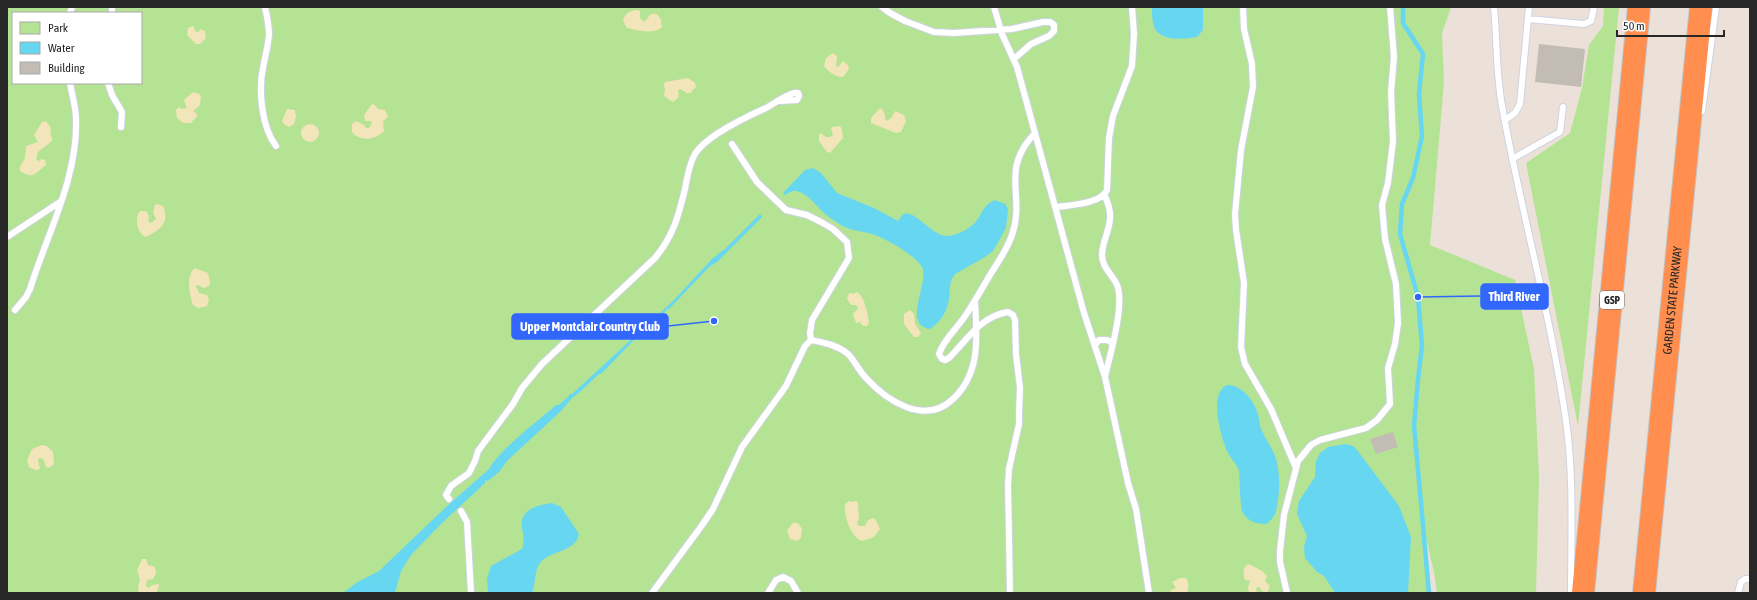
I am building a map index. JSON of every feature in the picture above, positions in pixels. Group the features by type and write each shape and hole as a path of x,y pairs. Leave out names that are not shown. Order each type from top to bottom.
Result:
{"highway":[{"name":"GSP","path":"1583,593 1639,7"},
{"name":"GARDEN STATE PARKWAY","path":"1644,593 1701,7"}],"lane":[{"path":"265,7 269,33 261,80 262,96 267,132 276,146"},
{"path":"882,7 905,21 934,32 954,33 1012,29 1043,22 1050,22 1054,26 1054,31 1049,36 1032,44 1014,59"},
{"path":"995,7 1001,30 1017,67 1082,305 1105,377 1125,468 1136,509 1149,593"},
{"path":"1105,377 1118,316 1117,286 1105,266 1102,257 1104,239 1110,219 1110,209 1105,196 1107,190 1109,138 1113,116 1132,66 1134,34 1132,7"},
{"path":"1243,7 1244,28 1252,64 1253,87 1241,150 1235,214 1244,283 1241,346 1245,364 1267,402 1296,468"},
{"path":"1287,593 1280,562 1280,551 1284,515 1298,461 1311,445 1331,436 1360,431 1366,428 1377,420 1390,404 1388,368 1395,344 1398,323 1396,284 1385,239 1382,205 1388,184 1393,141 1391,92 1394,57 1390,7"},
{"path":"1494,7 1499,84 1505,120 1512,159 1557,365 1566,422 1570,472 1571,593"},
{"path":"1505,120 1515,113 1520,104 1529,7"},
{"path":"1528,19 1584,24 1591,21 1594,7"},
{"path":"1701,116 1716,7"},
{"path":"15,310 26,297 30,288 70,171 76,135 76,118 70,84"},
{"path":"108,84 112,96 122,112 120,126"},
{"path":"449,499 446,495 449,488 469,473 478,451 513,404 532,375 561,345 655,258 669,240 692,162 701,147 745,118 780,101"},
{"path":"1512,159 1560,132 1563,106"},
{"path":"1010,593 1008,485 1009,469 1019,424 1020,388 1016,354 1015,320 1013,315 1008,312 1002,313 985,320 946,360 940,357 940,350 975,302 1010,239 1017,213 1014,186 1017,161 1024,144 1035,133"},
{"path":"732,144 757,182 786,210 807,215 821,222 833,229 847,242 849,250 848,258 812,320 810,333 812,340"},
{"path":"1668,348 1690,193"},
{"path":"1056,207 1098,199 1105,196"},
{"path":"7,237 60,202"},
{"path":"812,340 836,346 848,355 866,379 894,402 907,408 929,410 942,407 960,392 967,380 976,356 975,302"},
{"path":"652,593 713,509 742,447 786,386 805,346 812,340"},
{"path":"1095,345 1099,340 1107,340 1113,343"},
{"path":"461,511 466,522 471,593"},
{"path":"768,593 776,580 783,577 791,582 798,593"},
{"path":"1738,593 1741,582 1745,578 1750,579"}],"green space":[{"path":"7,7 1451,7 1442,33 1444,82 1430,245 1515,280 1534,369 1539,479 1536,593 1437,593 1434,572 1424,529 1429,593 7,593"},
{"path":"1604,7 1619,7 1578,426 1526,163 1570,133 1582,88 1589,45 1603,26"}],"sand":[{"path":"637,10 640,11 640,18 644,22 651,14 657,14 661,20 662,27 654,31 640,31 627,28 623,21 626,14"},
{"path":"193,26 196,32 201,29 205,31 206,38 200,44 196,44 187,35 188,28"},
{"path":"833,53 837,56 836,66 838,67 843,61 848,65 849,69 843,77 832,74 824,66 826,58"},
{"path":"688,78 695,83 696,87 690,93 680,89 678,90 679,97 673,102 664,96 665,82"},
{"path":"193,92 201,96 200,105 193,111 197,114 197,116 191,123 183,123 177,118 176,110 179,107 181,109 187,108 184,100"},
{"path":"372,104 378,109 385,110 388,117 383,121 384,131 377,136 368,139 359,137 352,132 352,124 356,121 364,125 366,128 369,128 372,123 371,121 365,121 364,115"},
{"path":"880,108 882,109 887,121 892,117 895,111 904,115 906,121 901,132 896,133 871,123 871,118"},
{"path":"287,109 295,110 296,116 294,124 289,127 282,121"},
{"path":"46,121 51,128 50,134 52,141 38,152 36,159 39,161 42,159 45,160 46,165 35,174 25,174 20,171 20,167 25,158 26,146 38,142 34,135 42,122"},
{"path":"310,124 316,127 319,133 316,139 310,142 304,139 301,133 304,127"},
{"path":"840,126 842,129 843,138 830,153 827,152 819,141 819,135 821,133 826,137 831,137 833,134 831,128"},
{"path":"157,204 163,206 165,221 160,228 146,237 140,233 137,226 138,214 140,211 146,211 149,216 148,221 151,223 156,219 153,212 155,205"},
{"path":"195,268 208,273 210,283 209,286 204,288 198,285 196,286 199,293 207,295 209,300 207,306 198,308 193,305 189,286 190,276"},
{"path":"857,292 862,297 865,305 869,322 867,326 863,326 860,322 856,323 853,314 858,308 856,305 851,305 847,299 849,293 853,294"},
{"path":"910,310 914,314 915,324 921,333 918,337 914,337 904,324 904,314"},
{"path":"42,445 47,446 53,452 54,464 49,468 46,467 44,460 40,458 38,459 40,469 36,470 29,467 27,460 32,449"},
{"path":"849,501 856,501 858,503 859,519 857,523 859,526 865,526 868,520 873,518 876,520 880,529 874,537 862,541 858,539 851,531 845,514 845,504"},
{"path":"794,522 799,524 802,529 801,538 797,541 790,539 787,530"},
{"path":"142,559 146,559 148,565 155,567 156,573 153,579 147,580 146,586 149,588 152,585 159,584 156,593 139,593 138,587 140,579 137,570"},
{"path":"1249,564 1262,571 1267,576 1265,581 1270,586 1267,593 1262,591 1259,587 1256,588 1257,593 1249,593 1248,588 1250,581 1245,580 1244,569"},
{"path":"1180,578 1186,578 1187,580 1187,593 1170,593 1171,590 1176,588 1172,582"}],"water":[{"path":"1152,7 1203,7 1203,30 1197,37 1192,38 1174,39 1163,36 1155,29"},
{"path":"813,168 821,173 837,193 874,208 898,221 903,214 913,215 942,235 948,236 960,233 968,228 975,223 986,206 995,200 1005,204 1008,209 1006,228 993,251 955,274 951,283 945,313 937,324 930,329 922,326 918,320 918,302 923,283 923,274 922,267 913,257 892,243 878,236 843,226 825,214 808,197 800,192 793,191 785,195 783,193 805,170"},
{"path":"760,214 762,217 717,262 709,267 660,318 632,342 601,374 599,374 573,397 561,411 507,461 500,471 488,481 485,480 485,483 441,524 411,555 401,571 395,593 343,593 356,583 379,571 446,507 489,469 494,461 510,444 556,405 559,405 569,396 569,394 572,394 673,301 712,259 725,249"},
{"path":"1227,385 1237,387 1252,401 1258,413 1260,426 1277,462 1279,485 1277,508 1275,514 1267,524 1257,523 1248,519 1242,510 1239,471 1225,446 1218,416 1218,397 1221,390"},
{"path":"1346,444 1353,446 1357,450 1399,506 1411,537 1408,593 1335,593 1324,576 1317,572 1305,558 1304,547 1307,536 1297,514 1299,501 1315,477 1316,461 1320,453 1328,447"},
{"path":"552,503 561,507 579,534 577,540 573,545 551,555 540,563 532,593 488,593 487,579 491,566 522,549 524,541 522,528 523,516 531,509"}],"building":[{"path":"1539,44 1585,49 1581,87 1535,82"},
{"path":"1393,432 1398,447 1376,454 1370,439"}],"waterway":[{"path":"1403,7 1403,23 1423,54 1419,94 1422,136 1413,178 1402,204 1400,234 1418,297 1422,346 1414,425 1429,593"}],"place":[{"name":"Third River","path":"1418,297"},
{"name":"Upper Montclair Country Club","path":"714,321"}]}
